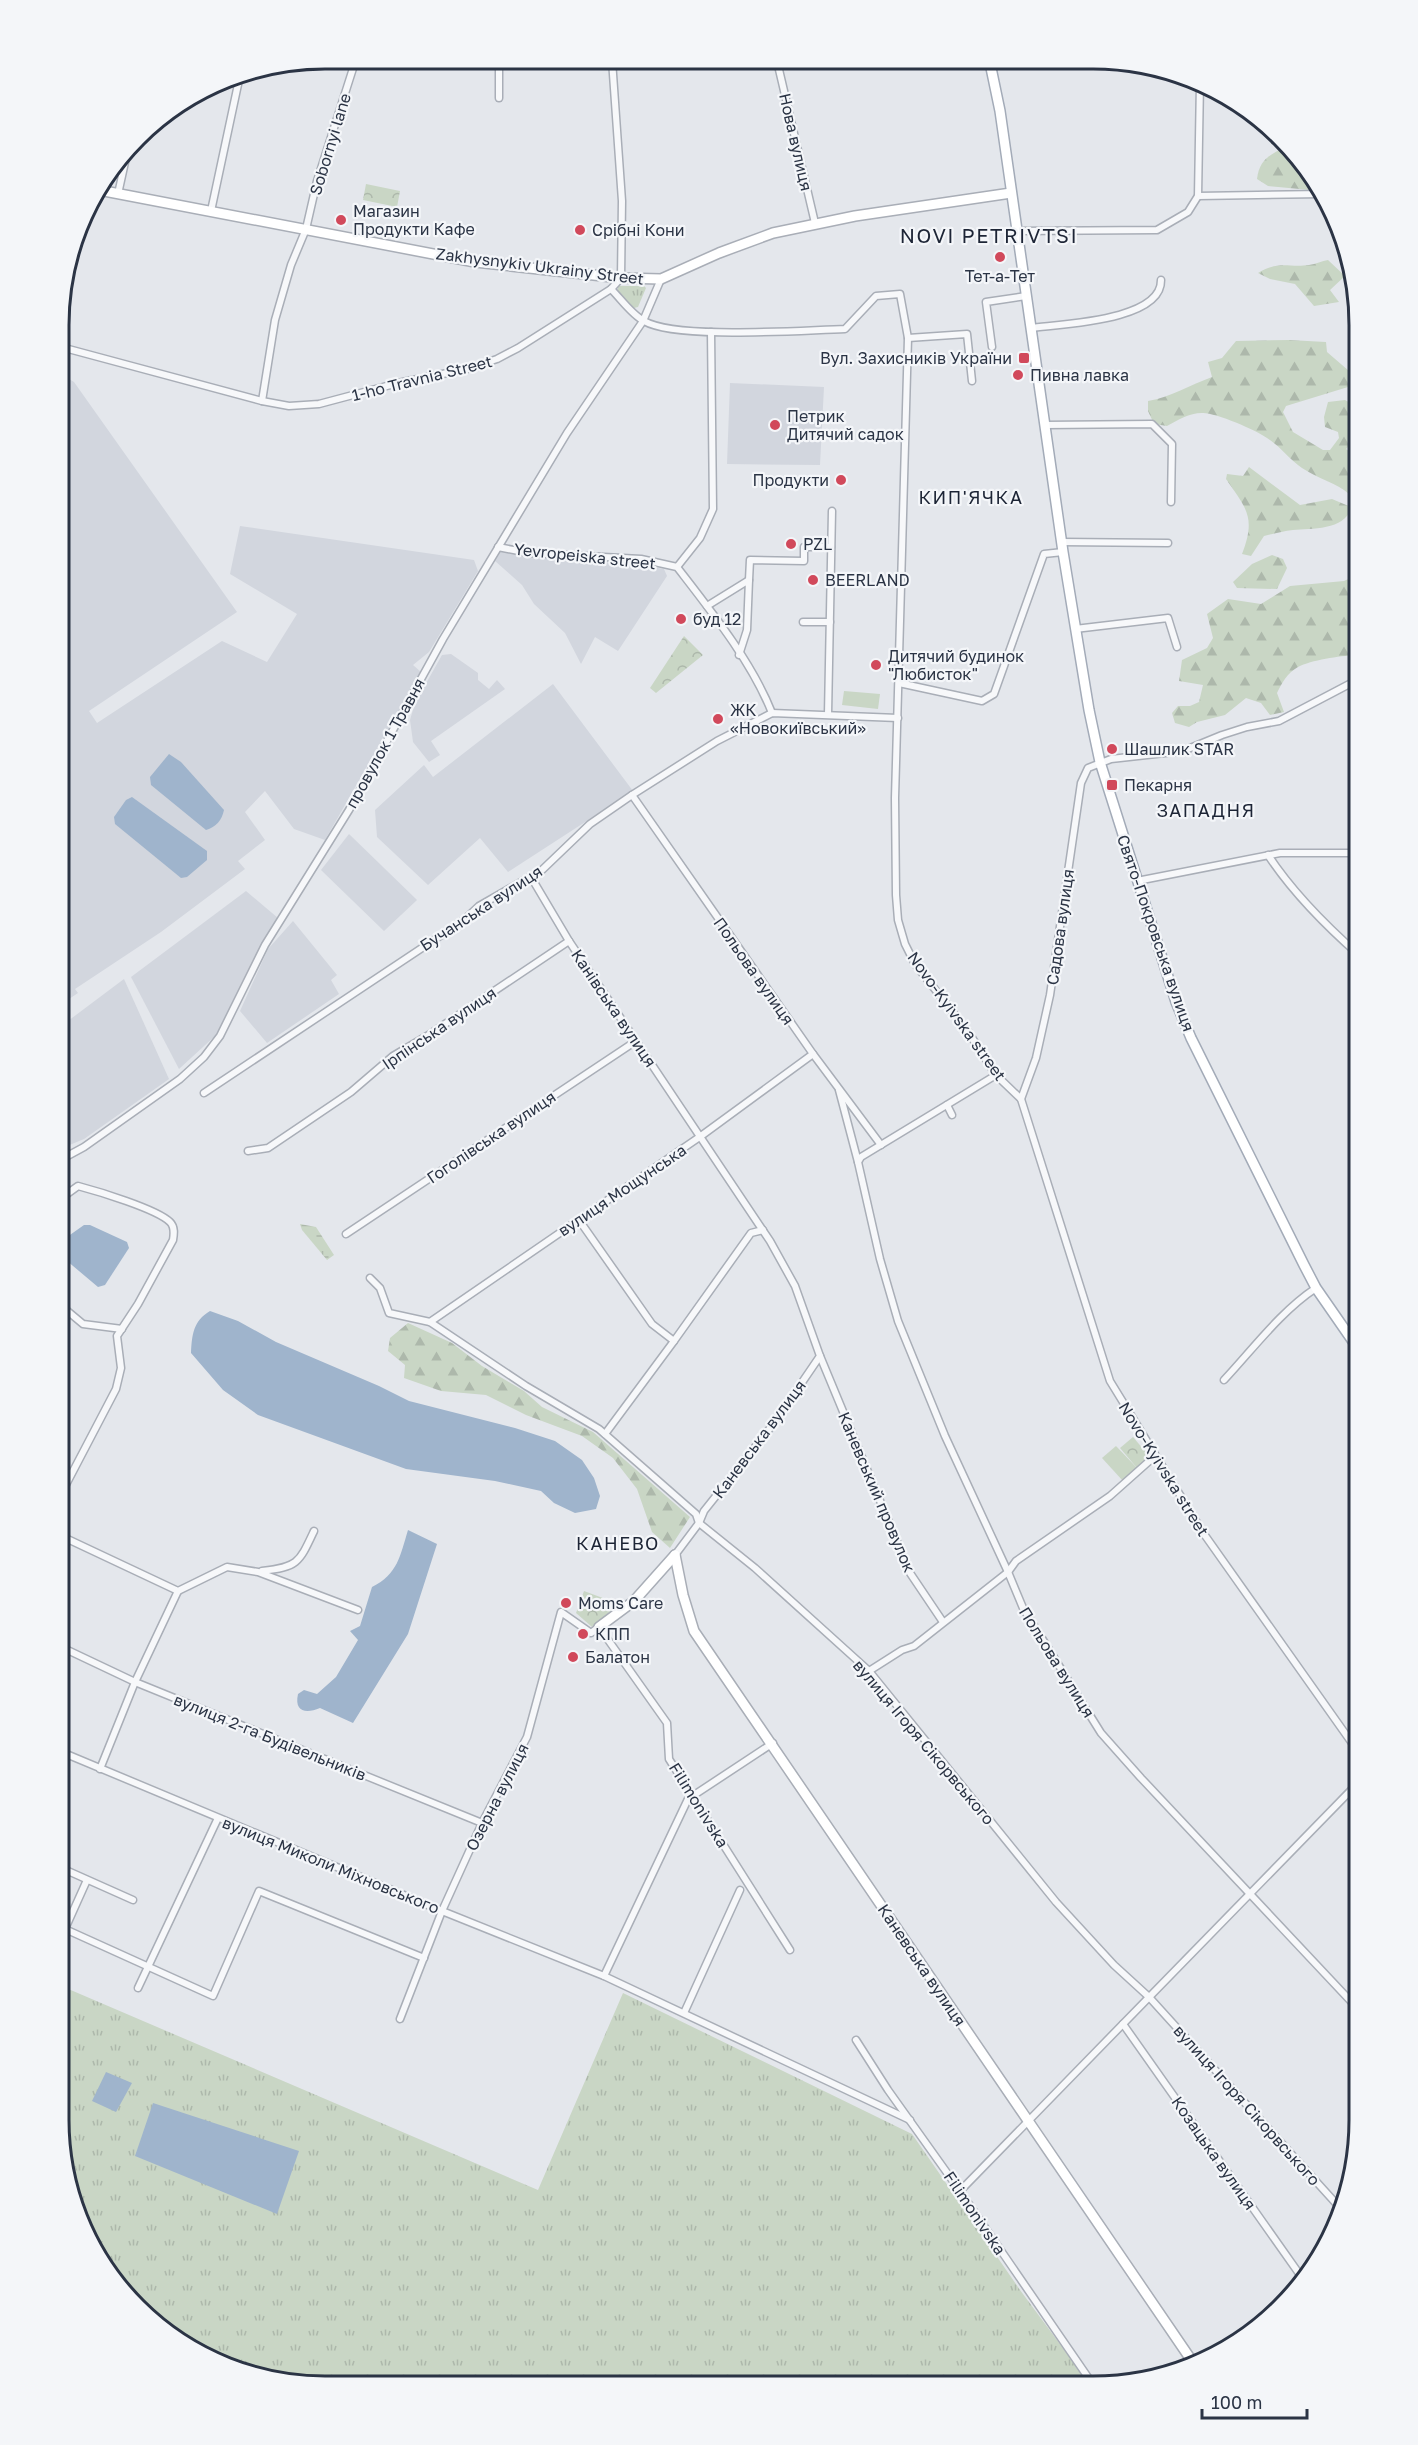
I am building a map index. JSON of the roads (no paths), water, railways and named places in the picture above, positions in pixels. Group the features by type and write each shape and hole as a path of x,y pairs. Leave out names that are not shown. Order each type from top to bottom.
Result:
{"street":[{"name":"Sobornyi lane","path":"262,401 275,320 291,266 306,229 317,181 353,69"},
{"path":"499,69 500,98"},
{"path":"613,69 622,201 621,278"},
{"name":"Нова вулиця","path":"779,69 815,223"},
{"name":"Свято-Покровська вулиця","path":"991,69 1017,231 1062,547 1100,762 1176,1002 1191,1038 1316,1288 1349,1336"},
{"path":"211,211 238,85"},
{"path":"1017,231 1157,230 1188,212 1198,196 1200,92"},
{"path":"118,194 124,167"},
{"name":"Zakhysnykiv Ukrainy Street","path":"106,192 475,262 621,278 661,279 719,253 774,233 815,223 1011,193"},
{"path":"1198,196 1313,194"},
{"name":"1-ho Travnia Street","path":"69,349 262,401 289,406 319,405 398,383 467,369 497,359 611,289 621,278"},
{"name":"провулок 1 Травня","path":"69,1155 180,1079 204,1057 220,1036 266,945 349,810 443,639 567,433 643,321 661,279"},
{"path":"1031,328 1128,314 1154,298 1161,287 1161,280"},
{"name":"Zakhysnykiv Ukrainy Street","path":"611,289 643,321"},
{"name":"Novo-Kyivska street","path":"711,332 845,329 876,296 900,294 908,338 895,819 896,895 898,920 905,944 915,964 967,1030 996,1074 1022,1099 1110,1381 1204,1534 1349,1739"},
{"path":"992,347 986,302 1026,296"},
{"path":"643,321 682,331 711,332 713,509 700,538 677,567"},
{"path":"908,338 967,334 972,381"},
{"path":"1045,425 1152,424 1172,444 1172,502"},
{"path":"828,714 832,511"},
{"path":"899,683 982,701 994,694 1044,554 1062,547 1168,543"},
{"name":"Yevropeiska street","path":"498,547 529,553 641,559 677,567 707,606 764,693 772,713"},
{"path":"739,655 747,630 750,560 804,561 804,547 831,548"},
{"path":"707,606 749,580"},
{"path":"1075,629 1168,618 1177,647"},
{"path":"803,622 830,622"},
{"path":"1100,762 1184,751 1247,727 1279,721 1349,684"},
{"name":"Бучанська вулиця","path":"204,1093 464,920 479,906 542,870 590,824 717,741 772,713 898,718"},
{"name":"Садова вулиця","path":"1022,1099 1036,1058 1050,995 1081,783 1088,768 1100,762"},
{"name":"Польова вулиця","path":"632,795 813,1054 881,1145"},
{"path":"1137,881 1268,855 1349,853"},
{"path":"1268,855 1299,895 1349,946"},
{"name":"Канівська вулиця","path":"531,877 569,941 701,1136"},
{"name":"Ірпінська вулиця","path":"248,1151 267,1148 351,1092 393,1056 427,1036 569,941"},
{"name":"Гоголівська вулиця","path":"346,1234 636,1041"},
{"name":"вулиця Мощунська","path":"430,1322 701,1136 813,1054"},
{"path":"858,1162 861,1157 996,1074"},
{"name":"Польова вулиця","path":"838,1086 880,1259 898,1322 945,1436 1023,1608 1101,1733 1349,1999"},
{"path":"947,1105 952,1114"},
{"path":"701,1136 763,1230 795,1286 820,1356"},
{"path":"69,1192 78,1186 112,1195 170,1222 174,1230 173,1240 117,1336 121,1368 116,1389 69,1479"},
{"path":"579,1220 652,1324 674,1341"},
{"path":"605,1434 751,1233 763,1230"},
{"name":"вулиця Ігоря Сікорвського","path":"370,1278 380,1288 389,1313 430,1322 526,1386 605,1434 696,1514 699,1522 869,1671 1056,1902 1114,1965 1149,1997 1335,2202"},
{"path":"1224,1380 1304,1296 1316,1288"},
{"path":"69,1312 83,1324 122,1329"},
{"name":"Каневська вулиця","path":"820,1356 776,1422 704,1510 699,1522 675,1554 683,1595 694,1631 773,1743 1028,2123 1190,2357"},
{"name":"Каневський провулок","path":"820,1356 910,1573 943,1622"},
{"path":"869,1671 902,1650 914,1646 1008,1572 1016,1561 1110,1496 1155,1456"},
{"path":"258,1572 288,1569 303,1556 314,1531"},
{"path":"69,1540 178,1591"},
{"path":"599,1627 634,1601 675,1554"},
{"path":"100,1769 135,1682 178,1591 227,1567 258,1572 358,1611"},
{"name":"Озерна вулиця","path":"400,2019 442,1911 482,1823 527,1737 561,1612 591,1633 599,1627"},
{"name":"Filimonivska","path":"599,1627 667,1723 669,1759 790,1950"},
{"name":"вулиця 2-га Будівельників","path":"69,1651 135,1682 482,1823"},
{"path":"604,1976 688,1799 773,1743"},
{"name":"вулиця Миколи Міхновського","path":"69,1755 604,1976 910,2120"},
{"path":"960,2191 1349,1792"},
{"path":"138,1988 218,1818"},
{"path":"69,1872 133,1900"},
{"path":"69,1920 87,1880"},
{"path":"684,2013 740,1890"},
{"path":"69,1931 213,1996 259,1891 424,1958"},
{"name":"Козацька вулиця","path":"1123,2024 1298,2273"},
{"name":"Filimonivska","path":"856,2040 1087,2376"}],"water":[{"path":"169,754 181,762 224,810 222,817 213,827 206,830 151,785 150,777"},
{"path":"132,797 207,851 207,860 187,877 181,878 115,824 114,817 126,800"},
{"path":"84,1225 90,1225 127,1242 129,1248 105,1285 98,1287 69,1263 69,1236"},
{"path":"210,1311 238,1321 276,1342 409,1401 515,1428 555,1441 582,1460 594,1478 600,1496 596,1509 575,1513 554,1503 541,1491 495,1481 406,1469 258,1415 223,1390 191,1353 193,1334 197,1324"},
{"path":"408,1530 437,1544 408,1634 353,1723 320,1708 310,1711 302,1710 298,1705 298,1694 304,1690 317,1694 336,1677 358,1640 350,1631 360,1626 372,1587 393,1570"},
{"path":"106,2072 132,2083 116,2112 92,2101"},
{"path":"153,2103 299,2151 277,2214 135,2156"}],"place":[{"name":"Магазин Продукти Кафе","path":"341,220"},
{"name":"Срібні Кони","path":"580,230"},
{"name":"Тет-а-Тет","path":"1000,257"},
{"name":"Вул. Захисників України","path":"1024,358"},
{"name":"Пивна лавка","path":"1018,375"},
{"name":"Петрик Дитячий садок","path":"775,425"},
{"name":"Продукти","path":"841,480"},
{"name":"PZL","path":"791,544"},
{"name":"BEERLAND","path":"813,580"},
{"name":"буд 12","path":"681,619"},
{"name":"Дитячий будинок \"Любисток\"","path":"876,665"},
{"name":"ЖК «Новокиївський»","path":"718,719"},
{"name":"Шашлик STAR","path":"1112,749"},
{"name":"Пекарня","path":"1112,785"},
{"name":"Moms Care","path":"566,1603"},
{"name":"КПП","path":"583,1634"},
{"name":"Балатон","path":"573,1657"}],"district":[{"name":"NOVI PETRIVTSI","path":"989,235"},
{"name":"КИП'ЯЧКА","path":"971,497"},
{"name":"ЗАПАДНЯ","path":"1206,810"},
{"name":"КАНЕВО","path":"618,1543"}]}
